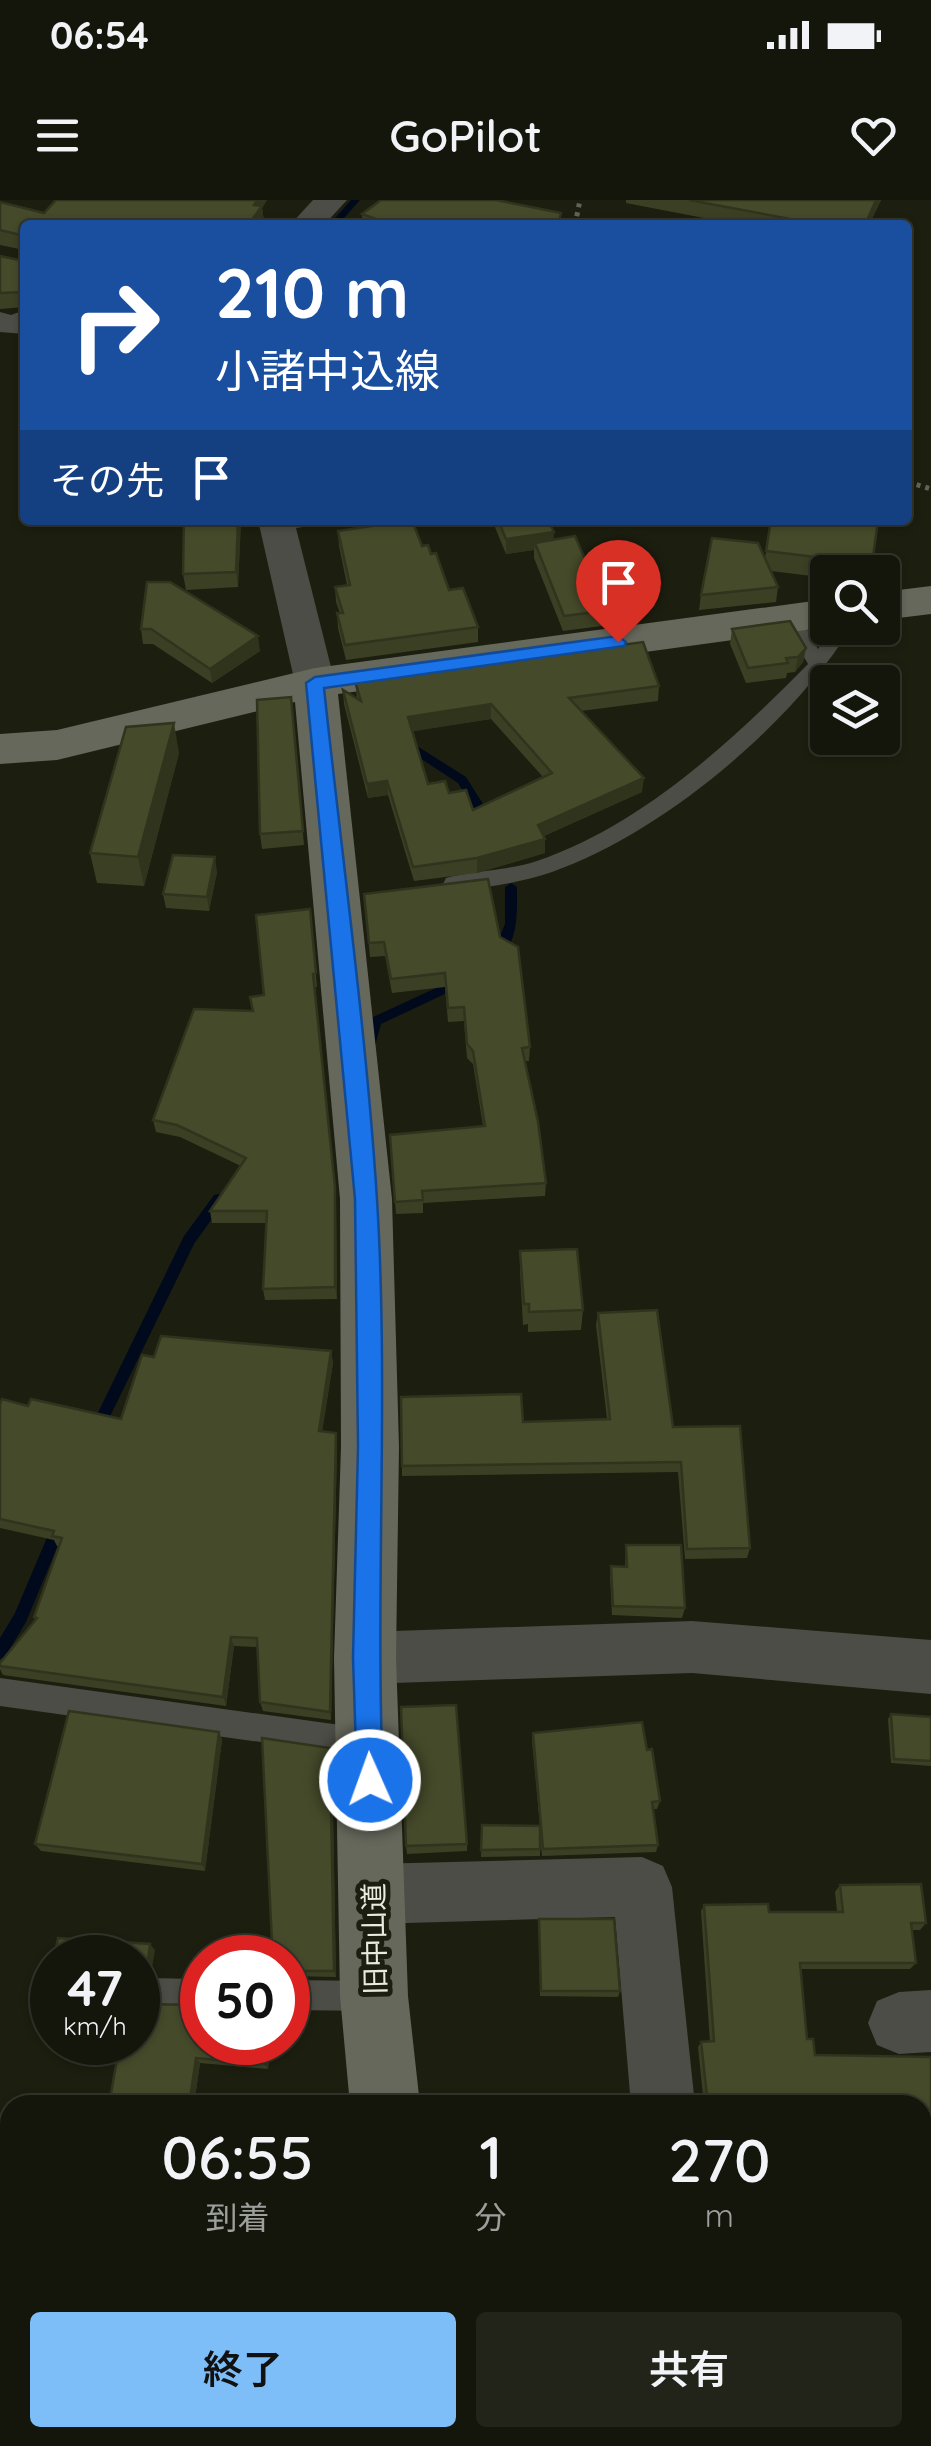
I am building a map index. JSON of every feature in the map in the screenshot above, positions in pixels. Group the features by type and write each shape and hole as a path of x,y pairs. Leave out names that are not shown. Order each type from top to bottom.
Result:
{"main road":[{"path":"900,604 931,600"},
{"path":"0,749 57,745 315,683 809,615"},
{"name":"旧中山道","path":"315,683 345,898 366,1199 370,1447 365,1658 374,1996 384,2095"}],"street":[{"path":"311,220 331,200"},
{"name":"旧中山道","path":"289,525 315,683"},
{"path":"365,1658 692,1647 931,1667"},
{"path":"373,1894 642,1887 662,2095"}],"lane":[{"path":"809,615 818,665"},
{"path":"818,665 830,645"},
{"path":"431,887 535,869 597,842 697,776 810,672"},
{"path":"6,1692 368,1742"},
{"path":"310,1995 374,1996"}],"building":[{"path":"56,200 257,200 254,205 262,206 252,220 20,220 20,235 0,230 0,202 44,213"},
{"path":"381,200 496,200 561,213 559,220 378,220 362,214"},
{"path":"689,200 876,200 867,220 795,220"},
{"path":"0,256 20,260 20,292 0,293"},
{"path":"184,525 238,525 236,572 183,574"},
{"path":"414,525 422,546 428,545 431,554 436,553 449,590 463,588 478,627 345,645 337,613 343,613 335,587 350,585 338,531"},
{"path":"500,525 550,525 554,532 506,539"},
{"path":"770,525 877,525 873,555 810,556 766,551"},
{"path":"575,536 588,566 599,565 619,609 564,616 535,543"},
{"path":"712,538 758,543 778,587 701,595"},
{"path":"147,582 170,582 258,636 210,669 151,629 141,629"},
{"path":"790,621 806,648 798,657 786,658 788,663 748,668 732,629"},
{"path":"643,642 659,686 569,698 644,778 538,825 545,839 477,858 413,867 387,781 367,784 343,690 361,701 355,681","holes":["491,704 552,773 473,810 466,790 449,793 445,781 428,784 408,717"]},
{"path":"291,697 303,831 260,834 257,700"},
{"path":"174,723 138,857 90,853 126,727"},
{"path":"173,855 215,857 207,897 163,894"},
{"path":"488,879 500,937 518,947 530,1047 522,1048 546,1183 422,1191 423,1200 395,1202 390,1135 485,1126 473,1051 467,1044 464,1007 448,1008 445,973 391,979 384,942 369,943 364,894"},
{"path":"310,909 335,1187 335,1287 263,1289 267,1211 210,1211 246,1158 177,1125 153,1120 194,1009 253,1011 250,997 264,995 256,915"},
{"path":"577,1249 583,1310 529,1312 529,1304 524,1304 520,1251"},
{"path":"657,1310 673,1427 740,1426 750,1548 687,1549 681,1462 402,1466 401,1397 521,1394 523,1422 610,1419 598,1313"},
{"path":"161,1336 331,1351 319,1431 336,1433 330,1712 260,1702 257,1638 231,1637 223,1697 0,1666 37,1618 34,1617 62,1538 52,1536 54,1531 0,1519 2,1399 28,1406 31,1399 121,1419 142,1355 154,1357"},
{"path":"626,1545 681,1545 685,1608 613,1606 611,1566 627,1567"},
{"path":"456,1705 467,1844 406,1846 401,1707"},
{"path":"69,1711 219,1732 202,1864 35,1844"},
{"path":"891,1714 931,1717 931,1761 894,1759"},
{"path":"642,1722 647,1750 652,1749 660,1801 652,1802 658,1845 543,1849 533,1733"},
{"path":"262,1738 330,1748 334,1971 310,1971 310,1935 272,1935"},
{"path":"482,1825 540,1826 540,1849 481,1850"},
{"path":"921,1884 926,1923 911,1923 916,1963 800,1963 807,2039 813,2039 815,2055 931,2057 931,2095 707,2095 701,2042 714,2041 704,1905 768,1904 769,1912 843,1912 840,1885"},
{"path":"539,1919 614,1919 620,1991 541,1991"},
{"path":"160,2004 180,2005 180,2065 195,2065 190,2095 111,2095 116,2065 160,2065"}],"waterway":[{"path":"338,220 356,200"},
{"path":"401,740 462,780 489,823"},
{"path":"499,953 511,924 511,887"},
{"path":"371,1043 375,1021 462,981"},
{"path":"96,1431 189,1240 219,1199"},
{"path":"0,1652 21,1617 59,1526"}],"route":[{"path":"370,1780 365,1658 370,1447 366,1199 315,683 618,642"}]}
